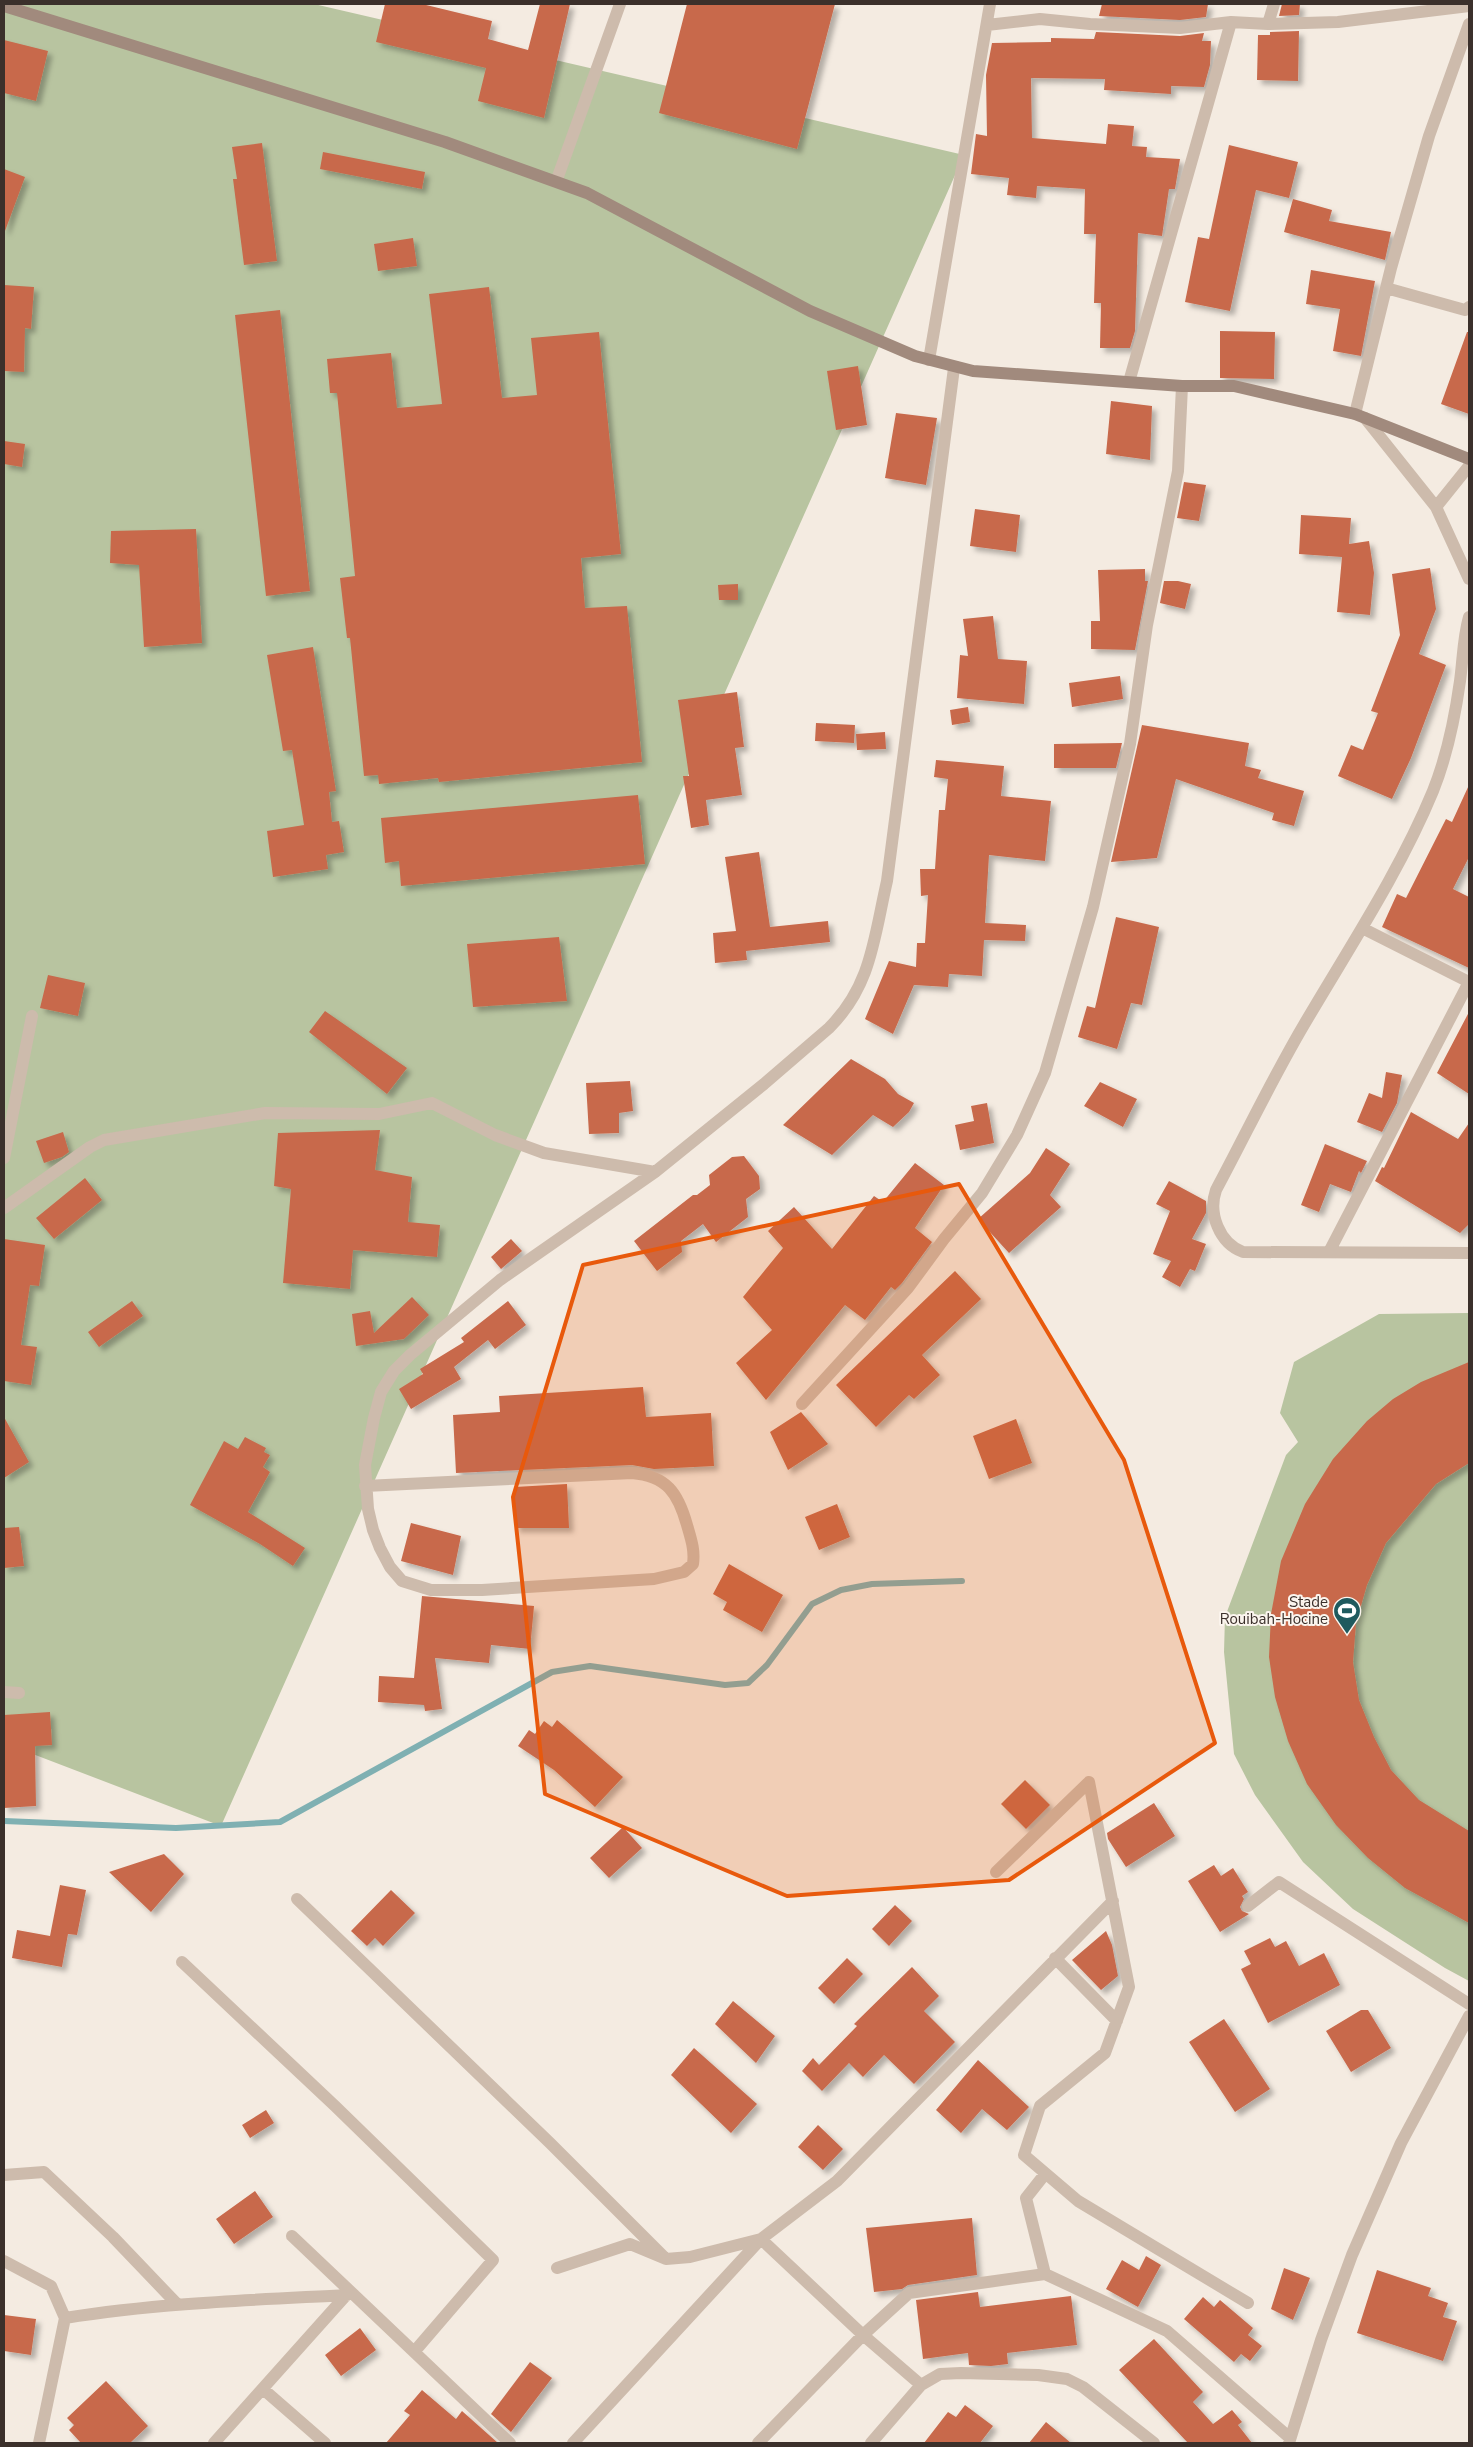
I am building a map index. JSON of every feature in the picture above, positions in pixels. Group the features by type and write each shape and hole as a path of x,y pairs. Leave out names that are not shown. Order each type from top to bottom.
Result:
{"main road":[{"path":"4,6 445,142 587,193 810,311 928,360 954,368 1182,386 1234,386 1360,416 1469,459"}],"street":[{"path":"556,182 620,4"},
{"path":"928,360 990,4"},
{"path":"1268,24 1274,4"},
{"path":"987,25 1040,19 1090,24 1180,28 1231,22 1268,24 1338,22 1469,6"},
{"path":"1129,382 1231,22"},
{"path":"1469,24 1429,136 1386,288 1360,416 1436,507 1469,579"},
{"path":"1386,288 1468,313"},
{"path":"365,1486 632,1473 645,1474 657,1478 667,1485 680,1503 692,1540 693,1564 684,1572 654,1579 482,1590 431,1590 402,1581 390,1567 373,1530 365,1486 365,1465 370,1434 381,1392 394,1371 410,1355 500,1280 655,1172 757,1090 844,1014 864,980 887,881 954,368"},
{"path":"802,1404 908,1288 944,1239 982,1193 1017,1136 1045,1073 1093,907 1130,744 1147,625 1178,471 1182,386"},
{"path":"1436,507 1469,466"},
{"path":"1469,617 1464,638 1460,682 1453,722 1433,789 1415,830 1362,928 1304,1025 1216,1190 1213,1206 1219,1229 1226,1241 1236,1250 1251,1253 1469,1253"},
{"path":"1329,1252 1469,982 1362,928"},
{"path":"4,1158 32,1016"},
{"path":"4,1208 90,1147 104,1140 265,1112 379,1114 432,1103 495,1135 544,1153 655,1172"},
{"path":"4,1692 19,1693"},
{"path":"996,1872 1089,1782 1129,1987 1105,2053 1040,2106 1024,2155 1078,2202 1248,2303"},
{"path":"1248,1906 1279,1882 1469,2004"},
{"path":"297,1899 550,2143 666,2259"},
{"path":"573,2443 761,2239 837,2181 1054,1958 1113,1901"},
{"path":"1054,1958 1117,2021"},
{"path":"182,1962 335,2106 493,2260 414,2352"},
{"path":"758,2443 863,2334 909,2293 1045,2274 1167,2331 1290,2441 1320,2340 1352,2255 1401,2143 1469,2016"},
{"path":"4,2175 44,2172 113,2237 177,2304"},
{"path":"1045,2274 1026,2198 1046,2174"},
{"path":"292,2236 348,2293 414,2352 510,2443"},
{"path":"557,2268 630,2244 666,2259 690,2257 761,2239"},
{"path":"761,2239 921,2385"},
{"path":"4,2261 51,2286 65,2318 39,2443"},
{"path":"65,2318 177,2304 348,2293"},
{"path":"214,2443 348,2293"},
{"path":"872,2443 921,2385 940,2374 961,2373 1038,2375 1067,2379 1084,2387 1154,2443"},
{"path":"262,2389 325,2443"}],"highlighted area":[{"path":"959,1184 1124,1460 1215,1743 1009,1880 787,1896 545,1794 513,1497 583,1265"}],"green space":[{"path":"4,4 314,4 964,155 221,1826 4,1743"},
{"name":"Stade Rouibah-Hocine","path":"1469,1313 1469,1981 1445,1968 1353,1909 1303,1862 1255,1795 1234,1754 1224,1652 1225,1617 1286,1455 1298,1442 1280,1413 1294,1362 1379,1314"}],"building":[{"path":"385,4 422,4 492,21 488,39 528,50 540,4 570,4 544,118 478,101 486,68 376,42"},
{"path":"687,4 835,4 797,149 659,113"},
{"path":"1102,4 1208,4 1206,17 1180,20 1099,16"},
{"path":"1282,4 1300,4 1299,15 1279,16"},
{"path":"1299,31 1298,81 1257,80 1258,35 1270,35 1270,32"},
{"path":"1096,32 1180,36 1204,33 1202,41 1211,41 1210,65 1204,87 1171,86 1171,94 1104,90 1105,79 1031,78 1032,138 1106,144 1108,124 1134,126 1132,146 1147,147 1146,157 1180,159 1175,189 1169,189 1162,236 1138,233 1135,331 1130,348 1100,348 1101,303 1094,303 1096,234 1084,234 1085,189 1037,186 1036,198 1007,195 1009,178 971,174 976,134 987,136 986,75 992,43 1051,42 1051,38 1094,39"},
{"path":"4,40 48,51 36,101 4,93"},
{"path":"262,143 277,261 244,265 233,179 237,179 232,147"},
{"path":"1229,145 1298,162 1289,198 1256,190 1230,311 1185,302 1198,237 1209,239"},
{"path":"323,152 425,172 422,189 320,169"},
{"path":"4,169 25,177 5,231 4,231"},
{"path":"1293,199 1332,210 1329,221 1391,232 1385,260 1284,232"},
{"path":"413,238 417,266 378,271 374,244"},
{"path":"1311,270 1375,281 1361,356 1333,351 1340,309 1306,304"},
{"path":"4,285 34,287 31,329 25,328 24,372 4,371"},
{"path":"489,287 502,398 537,395 531,338 599,332 621,554 581,558 585,608 627,606 642,762 439,782 438,778 379,784 378,775 364,776 350,638 347,638 340,578 355,576 337,393 330,393 327,359 391,353 397,408 442,404 429,294"},
{"path":"280,310 310,591 266,596 235,315"},
{"path":"1220,331 1275,332 1274,379 1220,378"},
{"path":"1467,332 1469,332 1469,414 1441,404"},
{"path":"858,366 867,425 836,430 827,371"},
{"path":"1111,401 1152,406 1150,460 1106,454"},
{"path":"896,413 937,418 926,485 885,478"},
{"path":"4,441 25,444 22,467 4,464"},
{"path":"1184,482 1206,485 1199,521 1177,518"},
{"path":"975,509 1020,515 1016,552 970,546"},
{"path":"1301,515 1351,518 1349,544 1369,541 1374,573 1370,615 1337,612 1342,557 1299,554"},
{"path":"196,529 202,643 144,647 139,565 110,563 111,531"},
{"path":"1430,568 1436,609 1419,654 1446,665 1411,758 1392,799 1338,776 1351,745 1363,750 1378,713 1371,711 1400,635 1392,574"},
{"path":"1145,569 1145,581 1148,581 1135,650 1091,649 1091,621 1100,621 1098,570"},
{"path":"1164,581 1178,581 1191,584 1185,609 1160,603"},
{"path":"738,584 738,600 719,600 718,585"},
{"path":"993,616 998,659 1027,661 1024,704 957,698 960,655 968,656 963,619"},
{"path":"313,647 336,791 329,792 332,822 339,821 344,852 326,855 328,869 273,877 267,831 304,825 292,750 283,751 267,655"},
{"path":"1120,676 1123,699 1072,707 1069,683"},
{"path":"737,692 744,747 735,748 742,795 706,800 709,825 691,828 683,776 689,776 678,700"},
{"path":"968,707 970,722 952,725 950,710"},
{"path":"816,723 855,725 854,743 815,741"},
{"path":"1142,725 1249,743 1245,766 1261,770 1258,778 1304,791 1294,826 1272,820 1274,813 1176,779 1157,858 1111,862"},
{"path":"885,732 886,749 857,750 856,734"},
{"path":"1122,743 1116,768 1054,768 1054,744"},
{"path":"936,760 1004,766 1001,796 1051,801 1045,861 989,855 985,923 1026,925 1025,941 984,940 982,976 949,974 948,987 914,985 893,1034 865,1019 889,961 916,967 917,943 925,943 928,895 921,896 920,869 935,869 939,810 945,810 948,779 934,777"},
{"path":"1469,785 1469,857 1453,889 1469,897 1469,968 1382,927 1397,894 1406,898 1446,819 1452,822"},
{"path":"638,795 645,864 401,886 399,861 385,863 381,818"},
{"path":"759,852 770,927 828,921 830,942 746,951 747,960 715,963 713,933 736,931 725,857"},
{"path":"1116,917 1159,927 1142,1005 1131,1003 1117,1049 1078,1037 1087,1006 1095,1008"},
{"path":"559,937 567,1001 473,1007 467,944"},
{"path":"48,975 85,983 78,1016 40,1008"},
{"path":"325,1011 407,1068 387,1094 309,1032"},
{"path":"1469,1012 1469,1094 1437,1073"},
{"path":"851,1059 885,1079 898,1094 914,1103 909,1112 893,1127 873,1115 832,1155 783,1125"},
{"path":"1386,1072 1402,1075 1397,1103 1382,1132 1357,1122 1369,1093 1382,1098"},
{"path":"630,1081 633,1111 619,1113 619,1133 589,1134 586,1083"},
{"path":"1100,1082 1137,1099 1123,1127 1084,1106"},
{"path":"987,1103 994,1143 960,1150 955,1125 974,1121 971,1106"},
{"path":"1411,1112 1458,1139 1469,1123 1469,1224 1460,1233 1375,1181 1382,1167 1384,1168"},
{"path":"380,1130 375,1170 412,1177 408,1222 440,1225 437,1257 353,1250 350,1289 283,1283 291,1189 274,1186 278,1133"},
{"path":"63,1132 69,1152 62,1157 44,1163 36,1141"},
{"path":"1325,1144 1367,1161 1361,1173 1359,1171 1351,1192 1330,1184 1319,1212 1301,1205"},
{"path":"1046,1148 1070,1164 1050,1195 1061,1207 1009,1253 978,1219 1030,1173"},
{"path":"744,1156 759,1176 760,1189 746,1199 748,1217 716,1242 703,1224 681,1241 682,1252 657,1271 634,1241 693,1195 697,1195 710,1185 709,1175 732,1157"},
{"path":"915,1163 944,1185 915,1228 932,1242 902,1283 895,1290 891,1287 865,1320 845,1305 766,1400 736,1363 772,1330 743,1297 783,1248 768,1231 794,1207 832,1249 874,1196 883,1202"},
{"path":"85,1178 102,1200 54,1239 36,1218"},
{"path":"1169,1181 1206,1201 1206,1213 1192,1239 1206,1244 1195,1271 1190,1269 1180,1287 1162,1277 1171,1261 1153,1254 1170,1211 1156,1204"},
{"path":"4,1239 45,1245 39,1286 30,1285 21,1345 37,1347 31,1385 4,1381"},
{"path":"511,1239 522,1251 501,1269 491,1257"},
{"path":"955,1271 981,1299 922,1355 940,1375 914,1399 909,1395 876,1427 836,1385"},
{"path":"412,1297 429,1315 404,1339 356,1346 352,1314 370,1311 374,1333"},
{"path":"132,1301 143,1316 99,1347 88,1332"},
{"path":"508,1301 526,1325 495,1349 488,1340 454,1367 461,1379 411,1409 399,1389 423,1374 420,1369 464,1342 461,1338"},
{"path":"1469,1362 1469,1463 1436,1484 1386,1543 1367,1585 1356,1623 1353,1662 1359,1700 1374,1737 1391,1770 1419,1800 1469,1831 1469,1923 1405,1888 1368,1858 1336,1825 1307,1784 1288,1741 1275,1697 1269,1657 1271,1614 1281,1561 1305,1504 1333,1459 1367,1421 1393,1399 1421,1382"},
{"path":"643,1387 646,1417 711,1413 714,1466 654,1469 632,1465 456,1473 453,1415 500,1412 499,1396"},
{"path":"801,1412 828,1444 788,1470 770,1432"},
{"path":"4,1417 29,1462 4,1478"},
{"path":"1016,1419 1032,1463 989,1479 973,1436"},
{"path":"245,1437 266,1448 264,1452 270,1455 263,1467 270,1472 248,1512 305,1548 293,1566 260,1544 190,1505 224,1441 238,1449"},
{"path":"567,1484 569,1528 515,1528 515,1487"},
{"path":"837,1504 850,1537 819,1550 805,1517"},
{"path":"411,1523 461,1536 453,1575 401,1561"},
{"path":"19,1527 24,1566 4,1568 4,1528"},
{"path":"729,1564 783,1595 762,1632 723,1610 727,1602 713,1594"},
{"path":"422,1596 534,1606 530,1649 491,1645 489,1663 435,1658 442,1709 425,1711 424,1705 378,1702 379,1676 414,1678"},
{"path":"50,1712 52,1745 35,1746 36,1806 4,1808 4,1715"},
{"path":"557,1720 623,1777 595,1807 554,1770 518,1746 529,1730 535,1734 544,1721 552,1727"},
{"path":"1025,1780 1050,1805 1026,1829 1001,1804"},
{"path":"1154,1803 1175,1836 1126,1867 1108,1839 1107,1833"},
{"path":"623,1827 642,1848 609,1878 590,1858"},
{"path":"164,1854 184,1874 151,1912 109,1872"},
{"path":"1214,1865 1221,1876 1233,1868 1248,1892 1242,1896 1244,1899 1240,1907 1242,1911 1249,1914 1220,1932 1188,1881"},
{"path":"60,1885 86,1890 77,1935 68,1934 62,1967 12,1958 17,1930 50,1936"},
{"path":"391,1890 415,1913 383,1946 375,1938 367,1946 351,1931"},
{"path":"895,1905 912,1921 889,1946 872,1929"},
{"path":"1106,1931 1112,1945 1118,1976 1101,1990 1072,1960"},
{"path":"1270,1938 1275,1947 1286,1941 1299,1966 1324,1953 1340,1985 1268,2023 1241,1969 1251,1964 1244,1951"},
{"path":"847,1958 863,1974 834,2004 818,1988"},
{"path":"912,1967 939,1996 924,2011 955,2042 914,2084 884,2055 863,2077 849,2063 822,2091 802,2071 813,2058 819,2065 857,2026 854,2024"},
{"path":"733,2001 775,2036 756,2063 715,2024"},
{"path":"1361,2010 1368,2010 1391,2048 1351,2072 1326,2031"},
{"path":"1224,2019 1270,2089 1235,2112 1189,2042"},
{"path":"694,2048 757,2104 731,2133 671,2075"},
{"path":"978,2060 1029,2107 1007,2130 982,2109 961,2133 936,2110"},
{"path":"266,2110 274,2123 250,2138 242,2125"},
{"path":"818,2125 843,2149 823,2170 798,2147"},
{"path":"255,2191 273,2217 234,2244 216,2219"},
{"path":"972,2218 977,2275 908,2285 902,2289 874,2292 866,2228"},
{"path":"1146,2256 1161,2265 1138,2307 1106,2289 1122,2260 1139,2270"},
{"path":"1284,2268 1310,2278 1293,2320 1271,2309"},
{"path":"1377,2270 1431,2288 1428,2296 1448,2303 1443,2317 1457,2321 1443,2361 1357,2333"},
{"path":"978,2292 980,2307 1071,2296 1077,2345 1007,2353 1008,2364 991,2366 969,2365 968,2353 923,2359 916,2300"},
{"path":"1203,2297 1214,2307 1220,2300 1253,2328 1248,2335 1262,2346 1250,2361 1241,2354 1234,2362 1184,2319"},
{"path":"4,2315 36,2319 31,2355 4,2351"},
{"path":"360,2328 376,2350 341,2376 325,2355"},
{"path":"1154,2339 1203,2392 1193,2402 1213,2424 1232,2410 1242,2422 1238,2425 1252,2443 1188,2443 1119,2370"},
{"path":"530,2362 552,2378 511,2432 491,2414"},
{"path":"106,2381 148,2426 130,2443 81,2443 69,2430 74,2425 67,2418"},
{"path":"422,2390 456,2419 462,2411 498,2443 386,2443 410,2415 404,2411"},
{"path":"965,2405 993,2426 980,2443 924,2443 948,2412 956,2417"},
{"path":"1046,2422 1071,2443 1029,2443"}],"waterway":[{"path":"4,1821 176,1828 280,1822 552,1672 590,1666 725,1685 748,1683 767,1665 812,1604 841,1590 872,1584 962,1581"}],"place":[{"name":"Stade Rouibah-Hocine","path":"1347,1635"}]}
